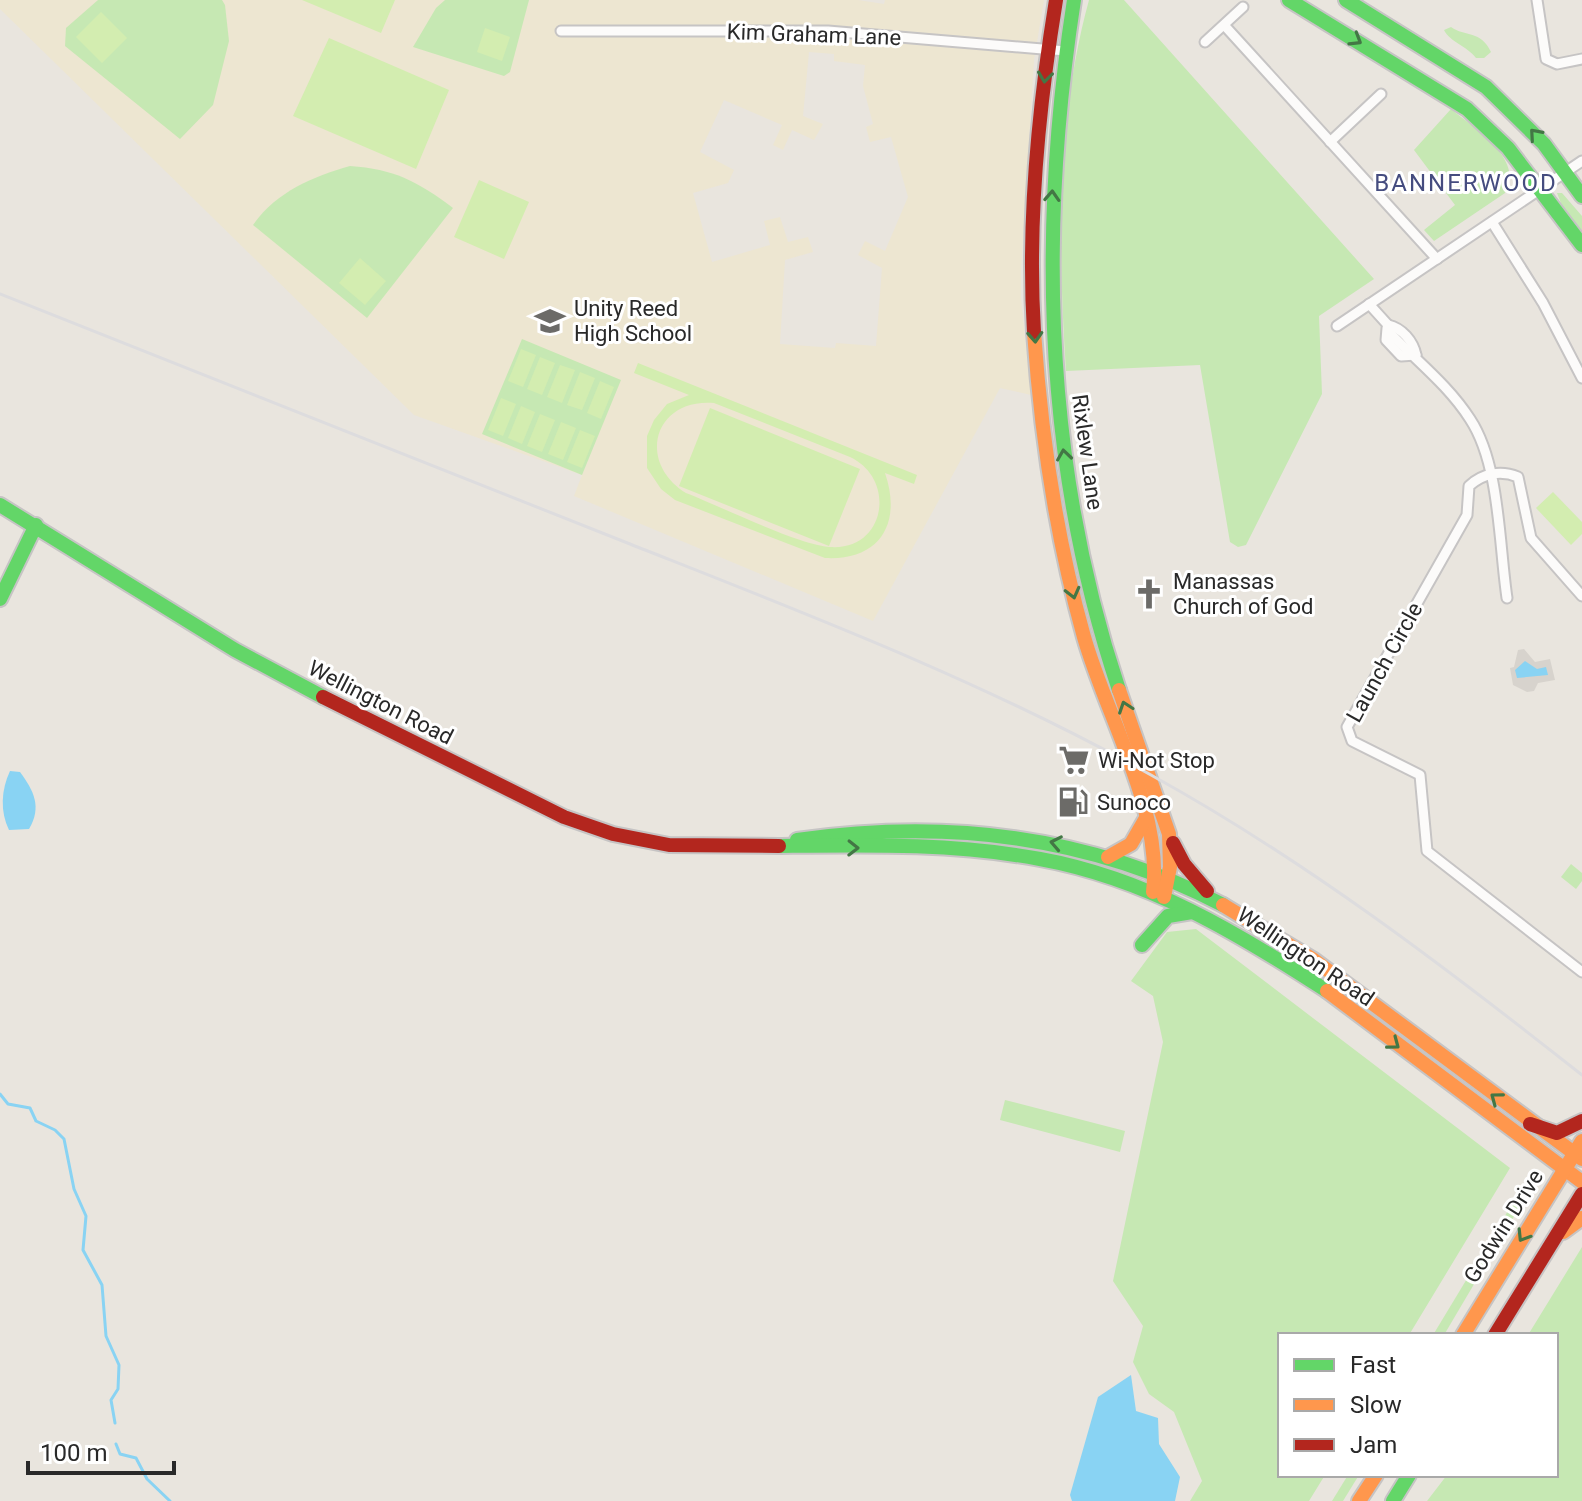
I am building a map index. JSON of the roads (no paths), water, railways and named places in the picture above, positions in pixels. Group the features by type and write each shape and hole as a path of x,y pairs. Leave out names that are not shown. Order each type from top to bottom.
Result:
{"main road":[{"name":"Rixlew Lane","path":"1056,0 1035,175 1033,246 1037,364 1046,456 1062,546 1087,647 1163,876"},
{"name":"Rixlew Lane","path":"1074,0 1066,51 1051,217 1053,339 1062,440 1071,504 1106,648 1169,834 1158,894"},
{"path":"1289,0 1467,109 1508,148 1582,245"},
{"path":"1346,0 1486,87 1523,120 1582,196"},
{"name":"Wellington Road","path":"0,505 245,656 378,726 564,817 641,842 698,847 775,845 1001,853 1086,870 1158,894 1198,912 1287,964 1582,1182"},
{"path":"0,599 36,525"},
{"path":"1108,857 1135,840 1146,818"},
{"name":"Wellington Road","path":"775,845 837,835 936,829 1030,838 1108,857 1163,876 1226,906 1292,946 1530,1124 1579,1151"},
{"path":"1169,834 1194,879 1226,906"},
{"path":"1142,945 1168,916 1186,911 1198,912"},
{"path":"1530,1124 1557,1133 1582,1121"},
{"name":"Godwin Drive","path":"1464,1333 1564,1170 1579,1151"},
{"path":"1496,1333 1582,1194"},
{"path":"1553,1241 1582,1218"},
{"path":"1359,1501 1375,1477"},
{"path":"1393,1501 1408,1477"}],"street":[{"path":"1537,0 1546,59 1557,64 1582,59"},
{"path":"1205,42 1243,7"},
{"path":"1224,25 1437,259"},
{"name":"Kim Graham Lane","path":"561,31 839,32 1066,51"},
{"path":"1330,142 1381,94"},
{"path":"1337,326 1582,161"},
{"path":"1492,222 1539,295 1578,363 1582,378"},
{"path":"1369,304 1388,325 1399,328 1413,344 1416,355 1471,420 1484,449 1490,474 1507,598"},
{"path":"1388,325 1386,340 1401,356 1416,355"},
{"path":"1490,474 1518,477 1531,538 1582,596"},
{"name":"Launch Circle","path":"1490,474 1469,486 1467,515 1347,727 1348,735 1420,775 1427,851 1582,972"}],"water":[{"path":"1525,661 1537,669 1546,667 1548,675 1517,678 1515,670"},
{"path":"10,771 20,772 35,799 35,813 29,829 9,830 6,823 3,801"},
{"path":"1131,1375 1136,1411 1158,1418 1159,1444 1180,1477 1175,1501 1072,1501 1070,1495 1098,1397"}],"waterway":[{"path":"0,1094 8,1104 30,1108 36,1121 55,1130 64,1139 74,1189 86,1216 83,1250 102,1285 106,1336 119,1365 118,1389 111,1400 115,1423"},
{"path":"116,1444 120,1454 136,1458 147,1479 170,1501"}],"railway":[{"path":"0,294 829,623 960,679 1088,741 1208,808 1319,879 1426,955 1582,1075"}],"place":[{"name":"Unity Reed High School","path":"550,321"},
{"name":"Manassas Church of God","path":"1149,594"},
{"name":"Wi-Not Stop","path":"1074,760"},
{"name":"Sunoco","path":"1073,802"}],"district":[{"name":"BANNERWOOD","path":"1466,183"}]}
